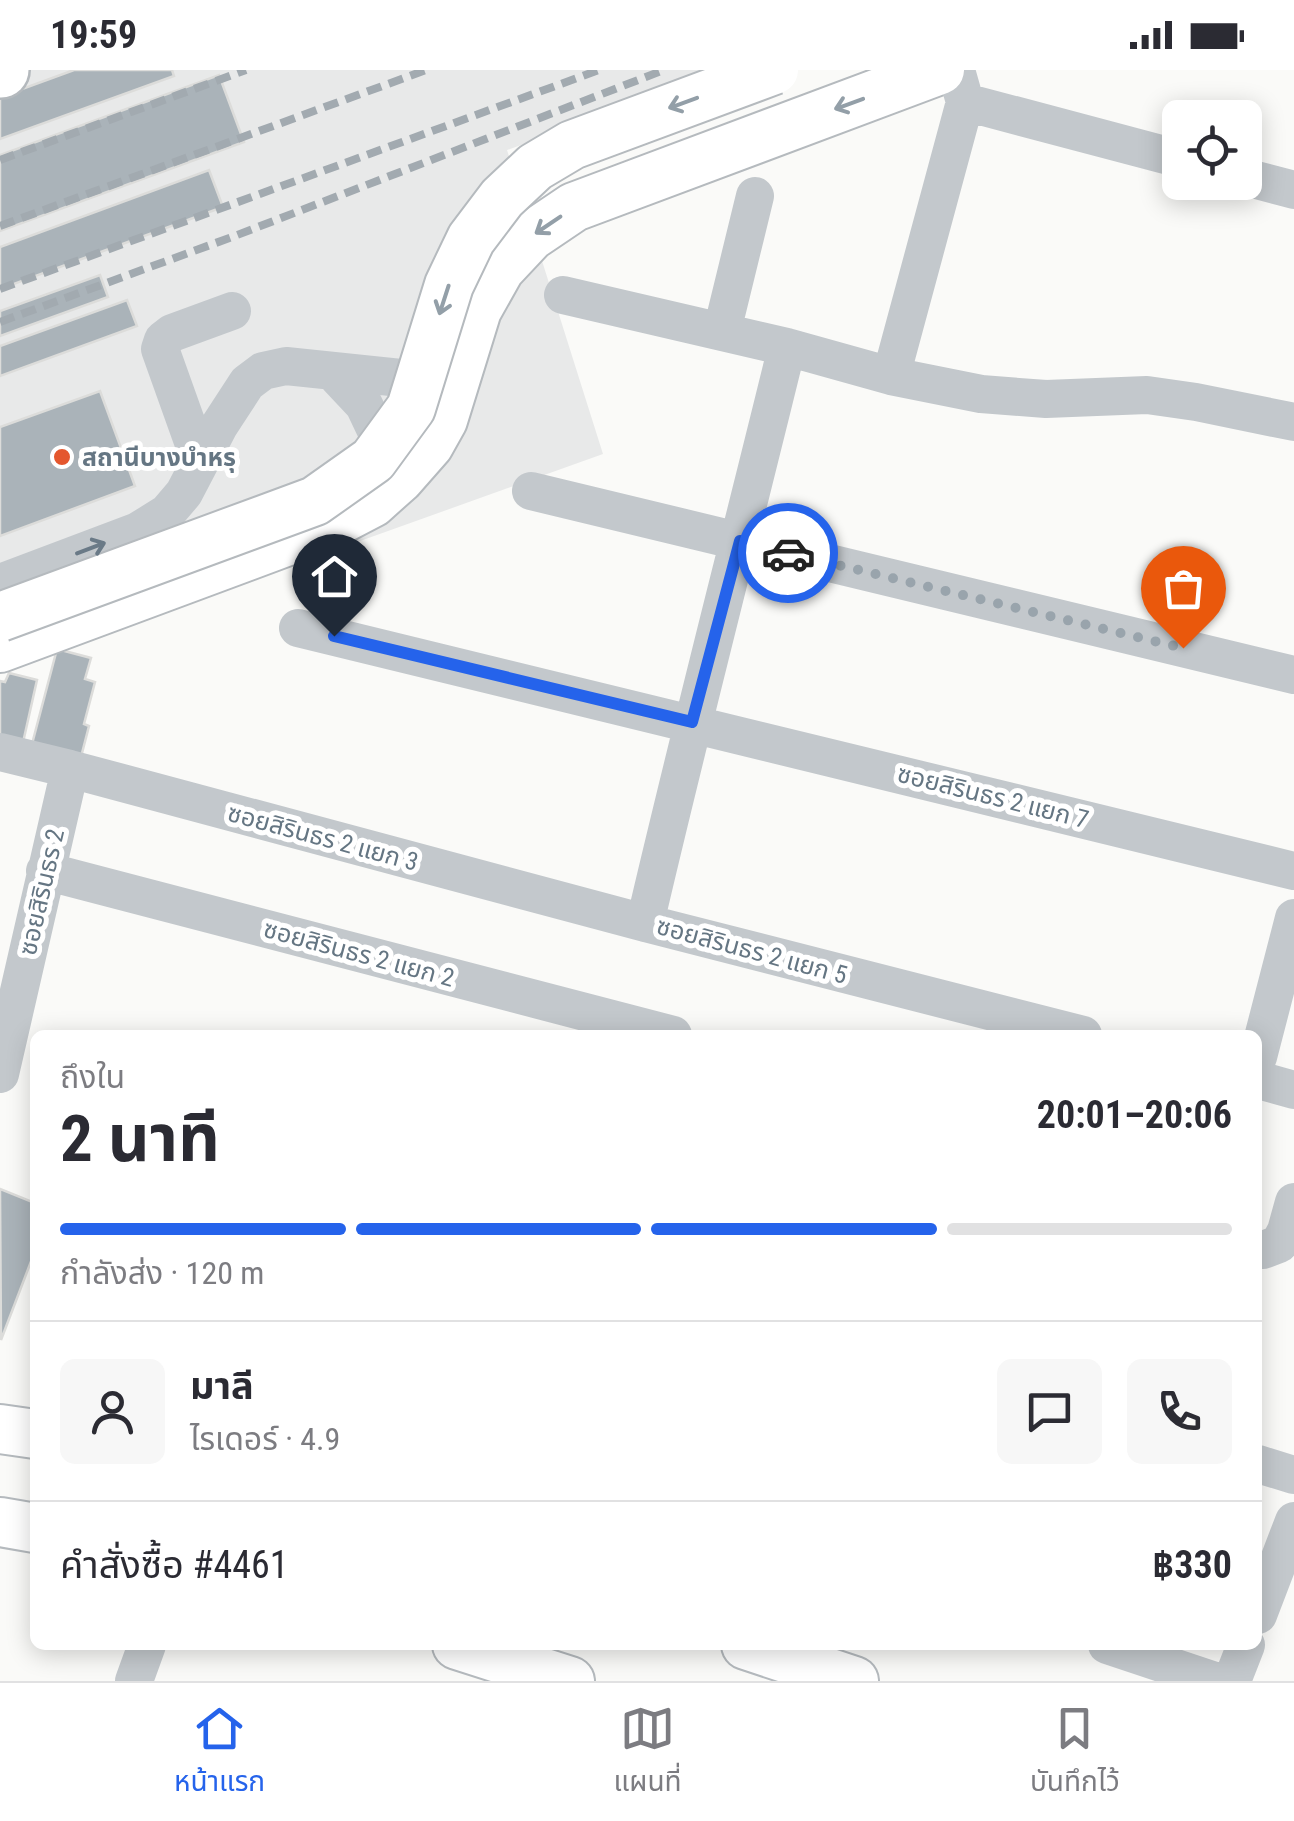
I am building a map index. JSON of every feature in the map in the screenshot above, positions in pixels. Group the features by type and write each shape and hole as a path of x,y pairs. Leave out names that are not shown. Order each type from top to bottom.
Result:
{"main road":[{"path":"0,617 315,501 373,460 411,408 449,285 471,239 502,198 534,167 572,145 774,70"},
{"path":"0,648 328,526 372,503 429,445 443,420 477,310 500,269 531,236 574,208 954,81"},
{"path":"0,1429 30,1433"},
{"path":"0,1522 30,1527"},
{"path":"474,1650 570,1681"},
{"path":"761,1650 854,1681"}],"street":[{"path":"891,376 954,81 1162,154"},
{"path":"1262,182 1294,190"},
{"path":"722,331 755,196"},
{"path":"563,295 787,347 891,376 981,394 1046,399 1146,395 1294,422"},
{"path":"200,461 160,349 162,340 172,333 232,311"},
{"name":"ซอยสิรินธร 2 แยก 5","path":"787,347 645,923 1064,1030"},
{"path":"0,582 138,531 167,513 184,492 247,383 263,371 286,366 420,380 437,378 460,364"},
{"path":"332,372 364,405 382,443 383,471 372,503"},
{"path":"171,378 235,401"},
{"path":"531,492 1294,675"},
{"name":"ซอยสิรินธร 2 แยก 7","path":"298,628 1294,871"},
{"name":"ซอยสิรินธร 2 แยก 3","path":"0,752 645,923"},
{"name":"ซอยสิรินธร 2","path":"0,1074 18,1016 45,872 70,769"},
{"name":"ซอยสิรินธร 2 แยก 2","path":"45,872 653,1030"},
{"path":"1262,1042 1294,918"},
{"path":"1262,1081 1294,1090"},
{"path":"1262,1250 1279,1244 1294,1202"},
{"path":"1262,1465 1294,1475"},
{"path":"1262,1605 1294,1521"},
{"path":"1121,1650 1214,1681"},
{"path":"1232,1681 1244,1650"}],"shaded area":[{"path":"0,70 729,70 507,150 603,454 0,670"}],"building":[{"path":"74,70 172,70 174,76 0,139 0,97"},
{"path":"219,75 244,142 0,231 0,155"},
{"path":"209,170 223,207 0,289 0,247"},
{"path":"100,275 108,297 0,336 0,311"},
{"path":"127,300 137,326 0,376 0,346"},
{"name":"สถานีบางบำหรุ","path":"100,391 135,486 0,536 0,427"},
{"path":"57,649 91,658 85,679 95,682 84,724 89,726 81,757 32,744"},
{"path":"9,673 37,680 22,747 0,742 0,681 5,682"},
{"path":"0,1189 30,1201 30,1264 1,1340"}],"railway":[{"path":"0,160 246,70"},
{"path":"0,226 426,70"},
{"path":"0,289 599,70"},
{"path":"0,322 664,70"}],"way so far":[{"path":"788,553 1183,648"}],"place":[{"name":"สถานีบางบำหรุ","path":"62,457"}],"route":[{"path":"334,636 692,722 740,541 788,553"}]}
